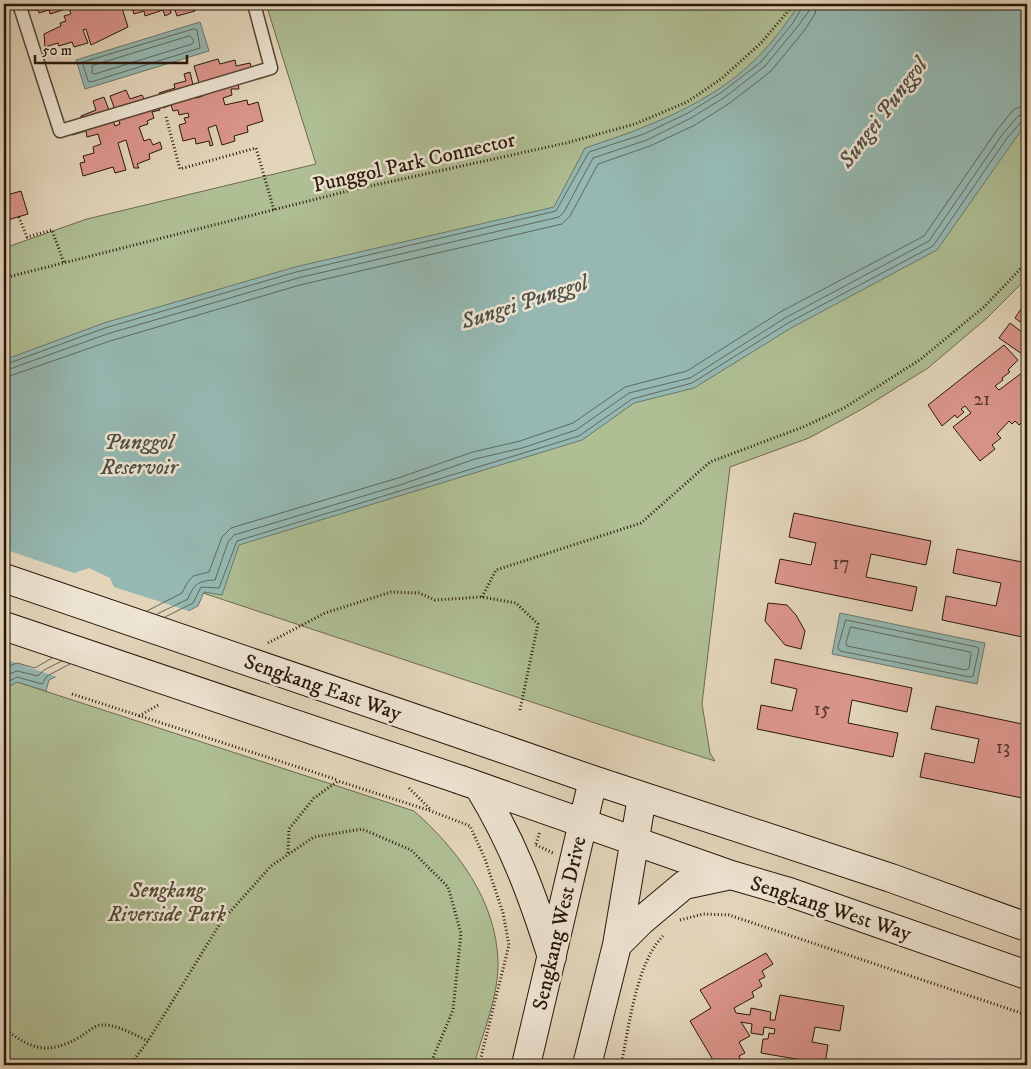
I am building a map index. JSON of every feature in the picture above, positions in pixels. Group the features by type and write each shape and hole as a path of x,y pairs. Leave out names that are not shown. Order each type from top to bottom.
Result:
{"main road":[{"name":"Sengkang East Way","path":"4,578 642,797"},
{"name":"Sengkang East Way","path":"4,626 634,841"},
{"name":"Sengkang West Drive","path":"526,1065 582,823 594,780"},
{"path":"470,784 514,851 532,895 552,957"},
{"path":"587,1065 617,945 642,797 891,878 1027,927"},
{"name":"Sengkang West Way","path":"634,841 731,875 789,892 1027,975"},
{"path":"617,945 641,921 684,885 731,875"}],"lane":[{"path":"19,4 60,131 271,68 254,4"}],"path":[{"name":"Punggol Park Connector","path":"4,278 274,210 566,143 635,124 687,102 721,79 761,42 794,4"},
{"path":"163,108 180,169 256,148 274,210"},
{"path":"19,217 27,238 52,230 64,262"},
{"path":"482,597 496,570 642,523 710,462 803,427 844,408 921,359 985,306 1027,262"},
{"path":"294,629 325,613 391,592 419,593 435,600 482,597 516,603 538,624 520,710"},
{"path":"72,694 431,811 470,826 485,859 503,913 509,945 479,1065"},
{"path":"288,854 289,829 314,798 338,781"},
{"path":"407,786 431,811"},
{"path":"536,845 542,826"},
{"path":"130,1065 148,1040 221,922 271,866 314,837 362,829 411,850 448,887 461,933 453,1010 430,1065"},
{"path":"678,921 702,914 729,915 1027,1015"},
{"path":"621,1065 642,969 654,945 665,934"},
{"path":"4,1028 20,1041 34,1048 49,1049 72,1042 99,1025 120,1028 148,1040"}],"green space":[{"path":"266,4 1027,4 1027,278 987,318 928,368 864,408 809,438 730,467 702,704 710,753 715,761 4,527 4,248 87,219 316,164"},
{"name":"Sengkang Riverside Park","path":"17,682 414,811 445,842 471,877 482,897 496,939 498,974 496,987 474,1065 4,1065 4,689"}],"water":[{"name":"Punggol Reservoir","path":"800,4 1027,4 1027,122 937,250 791,328 694,388 634,403 582,440 239,545 222,595 204,592 198,606 49,680 46,691 17,682 4,689 4,360 104,323 295,267 554,207 585,148 677,113 719,89 763,52"},
{"path":"200,22 209,51 85,89 76,60"},
{"path":"840,613 985,643 977,684 832,654"}],"pier":[{"path":"4,549 74,573 89,568 110,578 114,587 192,612 60,678 4,659"}],"building":[{"path":"25,4 99,6 107,4 108,7 118,5 119,9 122,8 128,27 91,45 86,29 83,30 88,43 74,47 72,42 59,46 58,43 45,47 44,34 61,26 60,23 66,21 64,16 71,14 69,8 50,14 49,10 39,13 38,10 27,10"},
{"path":"131,4 169,4 171,13 165,16 163,10 145,16 144,11 134,14"},
{"path":"173,4 194,4 195,11 177,16"},
{"path":"218,59 220,64 235,60 236,66 250,63 254,75 243,77 244,83 238,84 239,89 231,89 232,95 223,98 225,105 247,100 248,105 258,102 263,121 247,126 248,132 234,136 235,141 222,145 216,125 208,128 213,145 210,146 209,141 196,144 195,138 183,141 179,125 186,123 184,118 189,117 188,113 179,115 178,110 173,111 171,105 163,108 159,93 175,88 174,84 186,81 184,74 190,72 196,98 203,96 194,66"},
{"path":"126,90 130,99 142,95 145,101 155,97 160,110 152,112 154,118 147,121 148,124 139,127 144,141 150,139 153,145 160,142 162,149 149,154 150,159 137,164 139,168 134,168 126,140 118,143 126,170 115,173 113,167 83,176 80,163 85,162 83,156 94,153 93,147 101,144 98,134 87,137 86,131 72,135 69,124 80,120 81,116 96,110 93,101 104,97 115,126 120,124 110,96"},
{"path":"21,191 28,214 4,221 4,192 7,195"},
{"path":"1025,303 1027,304 1027,327 1015,318"},
{"path":"1010,323 1027,336 1027,348 1022,354 999,338"},
{"path":"1004,345 1018,360 1008,370 1010,372 1002,378 1003,380 995,386 999,390 1023,372 1027,378 1027,431 1021,423 1019,425 1015,421 1012,424 1009,421 997,434 1001,438 992,445 995,449 980,461 953,427 971,413 965,406 961,409 964,412 957,418 955,415 942,426 928,405"},
{"path":"794,513 931,541 926,565 871,554 866,577 917,587 912,611 775,583 780,559 811,565 816,543 789,537"},
{"path":"957,549 1027,563 1027,638 942,620 946,596 996,606 1001,583 953,573"},
{"path":"768,603 787,605 796,615 805,631 801,649 785,645 765,621"},
{"path":"775,659 912,688 907,712 852,700 848,723 898,733 893,757 757,729 761,705 792,711 797,689 771,683"},
{"path":"936,706 1027,725 1027,799 920,777 925,753 974,763 979,739 931,729"},
{"path":"766,953 773,964 762,971 765,977 759,980 762,986 752,992 754,997 734,1008 736,1013 750,1015 751,1008 771,1012 770,1020 775,1020 780,995 844,1006 840,1031 815,1027 812,1042 828,1045 825,1064 761,1053 763,1039 768,1039 769,1033 774,1034 775,1029 764,1027 763,1035 751,1033 752,1024 741,1022 750,1036 739,1042 745,1053 739,1056 743,1064 716,1065 690,1021 711,1008 700,990"}],"water label":[{"name":"Sungei Punggol","path":"882,112"},
{"name":"Sungei Punggol","path":"524,301"}]}
